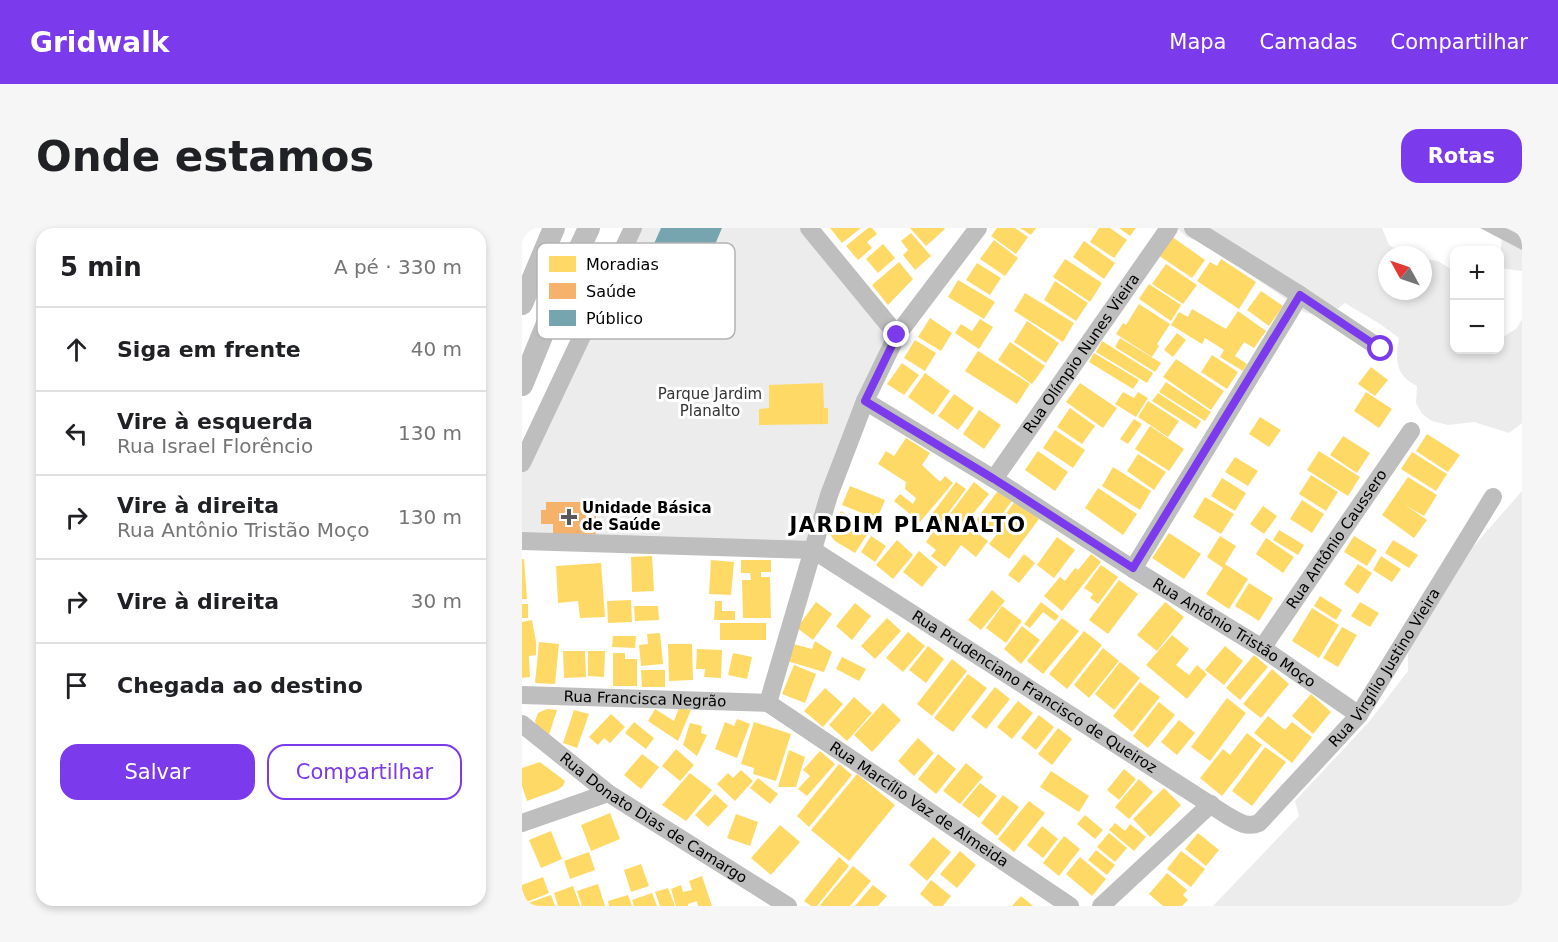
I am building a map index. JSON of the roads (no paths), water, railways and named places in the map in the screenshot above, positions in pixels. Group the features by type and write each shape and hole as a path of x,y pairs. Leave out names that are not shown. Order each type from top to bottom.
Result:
{"street":[{"path":"548,243 554,228"},
{"path":"582,243 589,228"},
{"path":"626,243 633,228"},
{"path":"809,228 897,335"},
{"path":"768,703 829,495 865,401 897,335 978,228"},
{"name":"Rua Olímpio Nunes Vieira","path":"994,479 1169,228"},
{"path":"1193,228 1381,349"},
{"path":"522,304 537,268"},
{"path":"1133,568 1300,295"},
{"path":"522,385 541,339"},
{"path":"522,463 581,339"},
{"name":"Rua Antônio Tristão Moço","path":"865,401 1263,648 1359,715"},
{"name":"Rua Antônio Caussero","path":"1263,648 1411,431"},
{"name":"Rua Virgílio Justino Vieira","path":"1259,824 1359,715 1493,497"},
{"path":"522,541 813,550"},
{"name":"Rua Prudenciano Francisco de Queiroz","path":"813,550 1236,821 1252,826 1259,824"},
{"name":"Rua Francisca Negrão","path":"522,695 768,703"},
{"name":"Rua Marcílio Vaz de Almeida","path":"768,703 1070,906"},
{"name":"Rua Donato Dias de Camargo","path":"522,724 608,793 784,905"},
{"path":"522,823 608,793"},
{"path":"1101,906 1211,804"}],"place":[{"name":"Unidade Básica de Saúde","path":"569,517"}],"district":[{"name":"JARDIM PLANALTO","path":"908,525"}],"park label":[{"name":"Parque Jardim Planalto","path":"710,402"}]}
